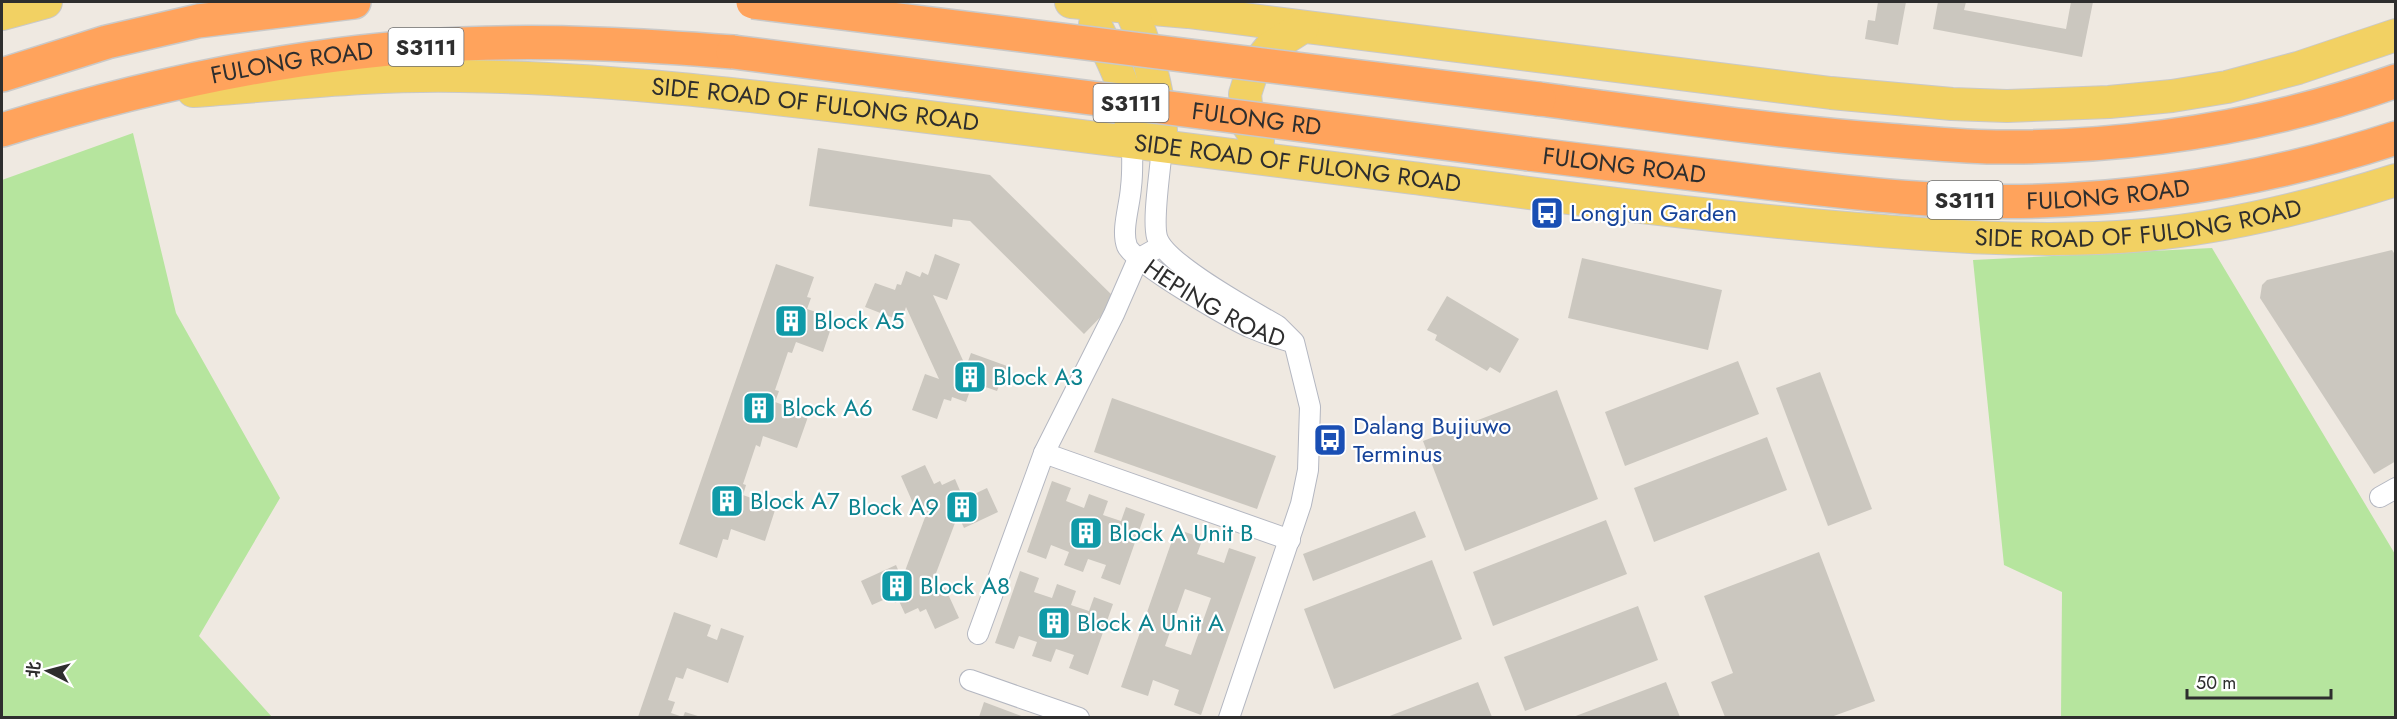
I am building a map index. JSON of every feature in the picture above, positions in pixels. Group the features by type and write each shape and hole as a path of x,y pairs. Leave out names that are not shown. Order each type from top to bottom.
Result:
{"highway":[{"path":"2,75 107,42 198,21 257,2"},
{"path":"198,21 354,2"},
{"name":"S3111","path":"753,2 1824,135 2011,147 2110,142 2200,132 2302,109 2396,81"},
{"name":"FULONG ROAD","path":"2,130 122,95 292,62 379,50 460,44 550,42 733,52"},
{"name":"FULONG RD","path":"733,52 1529,154"},
{"name":"FULONG ROAD","path":"1529,154 1883,195 1983,201 2039,201 2160,193 2228,182 2366,148 2396,138"}],"main road":[{"path":"2,14 46,2"},
{"path":"1080,2 1129,4 1831,93 1952,104 2007,106 2109,102 2172,96 2227,87 2298,68 2396,35"},
{"name":"HEPING ROAD","path":"1080,2 1123,88 1130,109 1147,143"},
{"path":"1208,2 1268,22"},
{"name":"HEPING ROAD","path":"1129,4 1157,94 1147,143"},
{"path":"1281,161 1261,146 1248,125 1245,94 1252,69 1270,48 1303,27"},
{"name":"SIDE ROAD OF FULONG ROAD","path":"122,95 346,79 454,75 553,78 767,97 1751,220 1967,237 2088,238 2145,235 2201,228 2257,218 2396,180"}],"street":[{"name":"HEPING ROAD","path":"1147,143 1155,223 1161,246 1180,265 1278,326 1294,342"},
{"name":"HEPING ROAD","path":"1147,143 1131,187 1125,236 1127,246 1138,259 1247,326 1294,342"},
{"path":"978,634 1044,453 1114,314 1138,259 1161,246"},
{"path":"1229,717 1290,540 1305,487 1310,438 1310,407 1294,342"},
{"path":"1044,453 1290,540"},
{"path":"970,680 1079,717"}],"green space":[{"path":"133,133 176,313 280,498 199,636 272,717 2,717 2,180"},
{"path":"2212,248 2395,554 2395,717 2061,717 2062,592 2004,565 1973,260"}],"building":[{"path":"1878,2 1906,2 1898,45 1865,39 1868,20 1875,21"},
{"path":"1938,2 1966,2 1964,10 2066,29 2071,2 2093,2 2082,57 1933,29"},
{"path":"818,148 990,175 1117,300 1084,334 970,221 953,219 952,227 809,206"},
{"path":"2392,250 2396,256 2396,461 2374,474 2260,298 2262,285 2267,280"},
{"path":"935,254 960,264 947,300 933,295 966,367 971,353 1007,366 997,391 977,384 975,390 971,388 966,402 952,397 951,401 944,399 937,419 912,410 925,374 939,379 906,307 901,321 865,307 875,283 895,290 897,284 901,285 906,271 920,277 922,272 928,275"},
{"path":"1582,258 1722,290 1708,350 1568,318"},
{"path":"776,264 814,277 807,297 811,298 807,309 828,316 824,326 831,328 823,352 796,342 792,353 788,352 775,390 779,391 775,402 809,414 797,448 763,436 760,447 756,445 743,484 746,485 743,495 776,507 765,541 731,529 728,540 723,539 717,558 679,544"},
{"path":"1447,296 1519,339 1500,373 1490,367 1487,371 1435,340 1437,335 1427,330"},
{"path":"1738,361 1759,414 1625,466 1605,412"},
{"path":"1820,372 1872,509 1828,526 1776,388"},
{"path":"1557,390 1598,499 1465,551 1423,441"},
{"path":"1112,398 1276,456 1257,509 1094,452"},
{"path":"1767,437 1787,490 1654,542 1634,488"},
{"path":"925,465 934,484 940,481 942,485 955,479 961,493 965,491 968,497 987,488 998,512 964,528 958,515 930,589 943,583 959,618 935,629 926,609 920,612 918,608 905,614 899,601 895,603 892,596 872,605 861,581 896,565 902,579 930,504 916,510 901,476"},
{"name":"Block A Unit B","path":"1052,481 1071,488 1066,501 1084,508 1089,494 1108,501 1103,515 1121,521 1126,507 1145,514 1120,585 1101,578 1106,565 1088,559 1083,572 1064,565 1069,552 1051,545 1046,559 1027,552"},
{"path":"1415,511 1426,537 1313,581 1303,554"},
{"path":"1606,520 1627,574 1493,626 1473,572"},
{"path":"1176,529 1203,538 1197,554 1224,563 1229,548 1256,557 1201,715 1174,705 1179,690 1153,680 1148,696 1121,687","holes":["1185,589 1211,598 1191,655 1165,646"]},
{"path":"1819,552 1875,701 1831,717 1725,717 1711,682 1733,673 1704,596"},
{"path":"1432,560 1462,639 1334,689 1304,609"},
{"name":"Block A Unit A","path":"1020,571 1039,578 1034,592 1052,598 1057,584 1076,591 1071,605 1089,611 1094,597 1113,604 1088,675 1069,668 1074,655 1056,649 1051,662 1032,656 1037,642 1019,636 1014,649 995,643"},
{"path":"1638,606 1658,660 1525,711 1504,657"},
{"path":"674,612 711,625 707,636 717,640 721,628 744,636 728,683 687,668 683,679 676,677 668,700 675,702 671,713 683,717 638,717"},
{"path":"1478,682 1492,717 1387,717"},
{"path":"1666,682 1680,717 1573,717"},
{"path":"984,702 1024,717 979,717"},
{"path":"685,712 701,717 683,717"}],"place":[{"name":"Longjun Garden","path":"1547,213"},
{"name":"Block A5","path":"791,321"},
{"name":"Block A3","path":"970,377"},
{"name":"Block A6","path":"759,408"},
{"name":"Dalang Bujiuwo Terminus","path":"1330,440"},
{"name":"Block A7","path":"727,501"},
{"name":"Block A9","path":"962,507"},
{"name":"Block A Unit B","path":"1086,533"},
{"name":"Block A8","path":"897,586"},
{"name":"Block A Unit A","path":"1054,623"}]}
